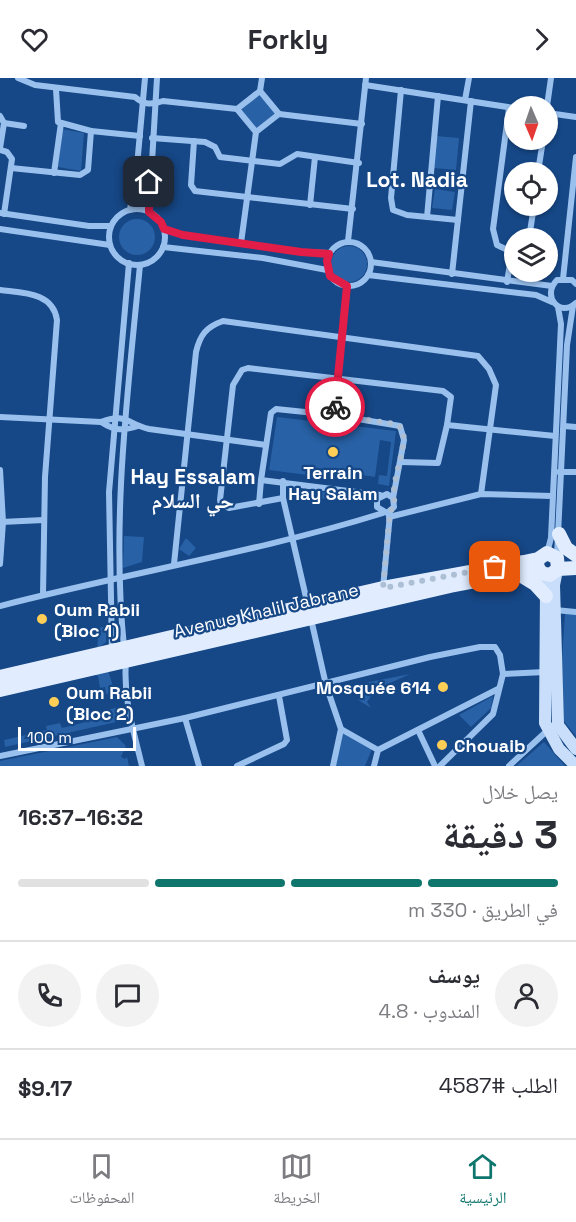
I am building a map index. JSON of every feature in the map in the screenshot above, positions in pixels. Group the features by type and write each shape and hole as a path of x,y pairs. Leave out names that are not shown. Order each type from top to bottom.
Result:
{"main road":[{"path":"559,534 566,548 576,556"},
{"name":"Avenue Khalil Jabrane","path":"309,611 517,573 576,556"},
{"name":"Avenue Khalil Jabrane","path":"0,690 309,611 383,588 549,564 576,568"},
{"path":"517,573 535,584 546,596"},
{"name":"Avenue Khalil Jabrane","path":"0,677 120,660"}],"street":[{"path":"19,78 35,85 56,89 135,97 143,93 155,93 163,101"},
{"path":"130,210 145,78"},
{"path":"149,212 157,78"},
{"path":"135,97 142,103 154,104 163,101 237,109 260,91 262,78"},
{"path":"452,274 469,78"},
{"path":"549,96 552,78"},
{"path":"348,241 366,82 504,107"},
{"path":"56,89 56,119 61,123 91,131 140,136"},
{"path":"401,90 391,204 398,212 458,220"},
{"path":"260,91 279,114 362,124"},
{"path":"427,217 438,96"},
{"path":"237,109 256,132"},
{"path":"242,243 256,132 279,114"},
{"path":"558,114 576,117"},
{"path":"0,116 4,123 0,149 10,155 11,168 2,214 89,226 111,226"},
{"path":"4,123 24,126"},
{"path":"54,173 61,123"},
{"path":"11,168 80,175 88,170 91,131"},
{"path":"152,138 211,144 220,157 252,162 280,164 297,154 358,163"},
{"path":"194,141 192,189 353,209"},
{"path":"504,248 497,245 492,229 505,150"},
{"path":"563,279 576,157"},
{"path":"310,205 315,158"},
{"path":"130,210 149,212 161,222 164,229 163,247 156,257 140,265 129,264 121,260 110,245 111,226 116,219 130,210"},
{"path":"568,225 576,227"},
{"path":"0,229 110,245"},
{"path":"164,229 183,235 329,254"},
{"path":"348,241 363,246 371,262 368,274 359,284 347,286 334,281 327,270 329,254 334,247 348,241"},
{"path":"163,247 263,258 327,270"},
{"path":"371,262 504,282"},
{"path":"129,264 109,492 110,578 126,699 142,766"},
{"path":"120,660 119,576 124,431 140,265"},
{"path":"368,274 536,295 558,307 561,324 551,538 546,583 544,672 552,727 559,748 576,766"},
{"path":"563,279 576,284"},
{"path":"507,282 552,286 563,279"},
{"path":"334,415 347,286"},
{"path":"552,286 550,294 552,302"},
{"path":"0,290 45,299 55,309 57,320 48,420 44,594"},
{"path":"509,766 552,727 555,610 554,585 549,564 559,534 567,345 574,304 558,307"},
{"path":"174,564 196,352 200,338 213,325 224,321 240,321 478,356 494,377 496,385 481,494"},
{"path":"567,345 576,345"},
{"path":"283,498 229,508 221,505 233,385 242,370 264,369 443,391 451,397 438,463 401,462"},
{"path":"259,504 269,418 273,411 334,415 400,426 404,433 401,462 393,498 395,504 388,514 383,588"},
{"path":"0,417 101,422 114,417 126,418 138,426 266,444"},
{"path":"101,422 113,430 124,431 138,426"},
{"path":"447,426 555,436"},
{"path":"564,426 576,427"},
{"path":"0,470 0,564"},
{"path":"553,472 576,472"},
{"path":"261,480 387,494 393,498"},
{"path":"284,481 283,498 326,685 341,729 333,766"},
{"path":"0,606 110,578 294,539 388,514 481,494 552,496"},
{"path":"380,495 376,503 377,507 388,514"},
{"path":"1,522 44,520"},
{"path":"555,610 576,612"},
{"path":"0,756 185,718 480,647 495,648 498,651 503,674 493,714 437,766 418,730"},
{"path":"503,674 544,672"},
{"path":"374,766 378,750 498,688"},
{"path":"237,766 248,764 284,744 287,740 279,696"},
{"path":"185,718 199,766"},
{"path":"552,727 576,749"},
{"path":"341,729 378,750"}],"shaded area":[{"path":"259,95 276,113 256,128 241,109"},
{"path":"62,129 84,133 81,171 58,167"},
{"path":"436,136 459,138 456,170 434,168"},
{"path":"435,189 455,192 452,210 432,208"},
{"path":"137,219 149,225 155,237 149,249 137,255 125,249 119,237 125,225"},
{"path":"349,246 361,252 367,264 361,276 349,282 337,276 331,264 337,252"},
{"name":"Terrain Hay Salam","path":"277,417 396,431 389,486 378,484 379,475 387,476 391,442 380,440 375,477 317,468 315,476 269,470"},
{"path":"315,491 346,494 317,500"},
{"path":"124,536 144,537 142,562 123,568"},
{"path":"186,538 196,548 189,556 179,549"},
{"path":"565,614 576,614 576,736 562,719 560,689"},
{"path":"106,626 106,642 97,649 99,628"},
{"path":"108,670 115,693 106,694 105,687 100,688 98,676 90,673"},
{"path":"410,674 375,690 367,702 371,708 358,700 369,682"},
{"path":"493,696 491,708 471,727 459,715"},
{"path":"118,707 121,721 5,747 4,740 47,730 46,726 60,723 62,728 105,717 104,711"},
{"path":"343,733 372,749 365,766 335,766"},
{"path":"117,737 126,746 121,757 125,759 127,757 129,766 0,766 0,761"},
{"path":"544,742 565,766 516,766"}],"way so far":[{"path":"335,407 334,415 395,424 403,429 401,462 393,498 395,504 390,512 383,588 495,567"}],"place":[{"name":"Terrain Hay Salam","path":"333,452"},
{"name":"Oum Rabii (Bloc 1)","path":"42,619"},
{"name":"Mosquée 614","path":"443,687"},
{"name":"Oum Rabii (Bloc 2)","path":"54,702"},
{"name":"Chouaib","path":"442,745"}],"district":[{"name":"Lot. Nadia","path":"417,179"},
{"name":"Hay Essalam حي السلام","path":"193,488"}],"route":[{"path":"149,182 149,212 156,216 164,229 183,235 329,254 327,270 330,276 334,281 347,286 335,407"}]}
